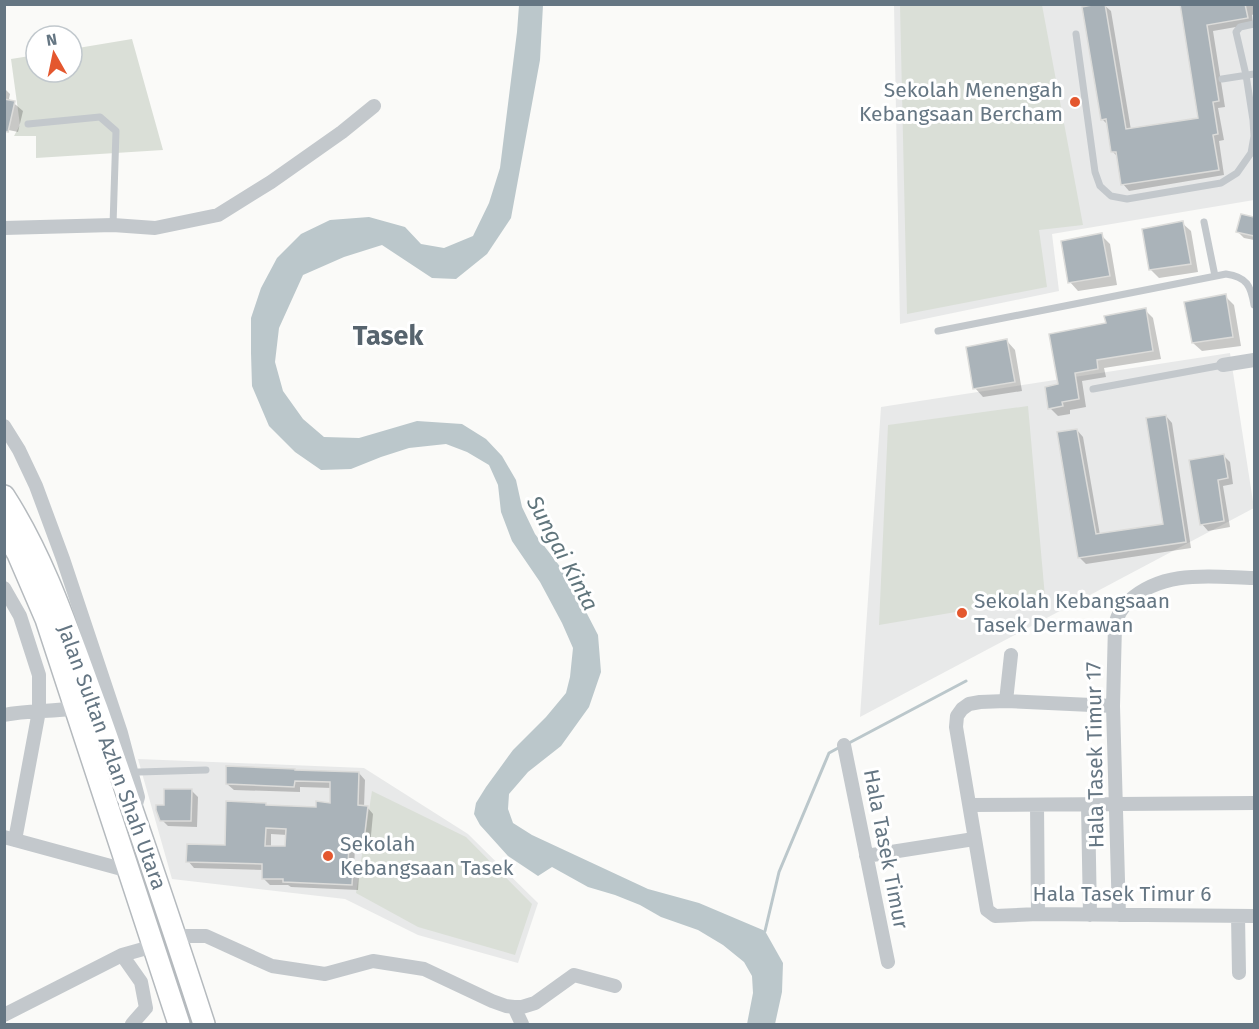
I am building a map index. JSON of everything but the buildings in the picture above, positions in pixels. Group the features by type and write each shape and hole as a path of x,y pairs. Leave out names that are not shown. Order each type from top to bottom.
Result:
{"main road":[{"name":"Jalan Sultan Azlan Shah Utara","path":"4,496 19,519 48,580 72,641 134,813 204,1024"},
{"name":"Jalan Sultan Azlan Shah Utara","path":"4,530 18,554 46,619 179,1024"}],"street":[{"path":"4,228 113,225 155,228 218,215 271,182 342,132 374,106"},
{"path":"1223,365 1254,360"},
{"path":"4,426 20,450 36,486 95,653 138,797 134,813"},
{"name":"Hala Tasek Timur 17","path":"1119,915 1113,706 1116,625 1120,610 1136,595 1160,582 1192,577 1254,578"},
{"path":"4,588 21,616 39,675 39,711 10,839 129,871"},
{"path":"1006,701 1011,655"},
{"path":"866,856 974,839 956,727 957,716 969,704 1006,701 1113,706"},
{"path":"4,715 76,708"},
{"path":"102,724 123,741"},
{"name":"Hala Tasek Timur","path":"844,745 888,962"},
{"path":"970,805 1254,803"},
{"path":"1037,805 1038,914"},
{"path":"1088,805 1090,915"},
{"name":"Hala Tasek Timur 6","path":"974,839 987,910 995,916 1038,914 1254,916"},
{"path":"1238,916 1239,973"},
{"path":"175,936 206,936 272,966 325,974 374,962 424,969 492,1001 514,1007 535,1003 574,975 615,986"},
{"path":"4,1015 122,955 154,946"},
{"path":"122,955 141,982 146,1008 132,1024"},
{"path":"514,1007 522,1024"}],"lane":[{"path":"1076,34 1095,172 1100,186 1111,196 1127,199 1221,183 1236,173 1251,153 1254,136 1253,120 1236,32 1240,27 1254,24"},
{"path":"1222,78 1254,74"},
{"path":"28,124 100,117 116,131 113,225"},
{"path":"1204,222 1215,276"},
{"path":"938,331 1226,274 1246,282 1251,288 1254,305"},
{"path":"1093,389 1223,365"},
{"path":"132,773 206,770"}],"shaded area":[{"name":"Sungai Kinta","path":"519,5 543,5 540,60 511,218 487,254 456,279 432,278 382,245 344,257 303,275 279,328 275,362 283,391 303,419 324,437 359,438 417,421 462,424 486,439 502,456 516,480 522,507 535,534 568,577 598,635 601,672 589,707 561,746 528,772 509,794 508,809 513,823 532,835 648,889 699,903 765,931 783,963 782,992 775,1024 747,1024 753,993 752,976 744,962 723,945 698,930 661,917 615,895 588,887 552,867 538,876 508,856 480,825 474,814 476,803 513,750 566,693 573,648 540,582 512,541 501,512 498,485 489,465 467,452 446,444 409,448 351,469 321,470 295,452 269,426 252,386 251,318 261,288 277,258 301,234 330,220 369,217 405,227 421,244 444,248 473,236 489,203 500,168"},
{"name":"Sekolah Menengah Kebangsaan Bercham","path":"894,5 1254,5 1254,200 1052,234 1059,291 900,324"},
{"path":"900,5 1042,5 1083,225 1039,230 1047,287 907,314"},
{"path":"132,39 163,150 36,158 36,136 14,136 20,125 11,59 24,57 24,84 84,84 84,47"},
{"name":"Sekolah Kebangsaan Tasek Dermawan","path":"1230,353 1254,508 860,717 881,407"},
{"path":"1028,406 1045,597 879,625 888,425"},
{"name":"Sekolah Kebangsaan Tasek","path":"138,759 364,768 468,834 538,903 518,963 418,935 345,899 172,879"},
{"path":"372,791 466,837 532,904 515,955 418,927 356,893"}],"waterway":[{"path":"849,743 966,681"},
{"path":"765,931 779,872 829,753 840,747"}],"place":[{"name":"Sekolah Menengah Kebangsaan Bercham","path":"1075,102"},
{"name":"Sekolah Kebangsaan Tasek Dermawan","path":"962,613"},
{"name":"Sekolah Kebangsaan Tasek","path":"328,856"}],"district":[{"name":"Tasek","path":"388,336"}]}
